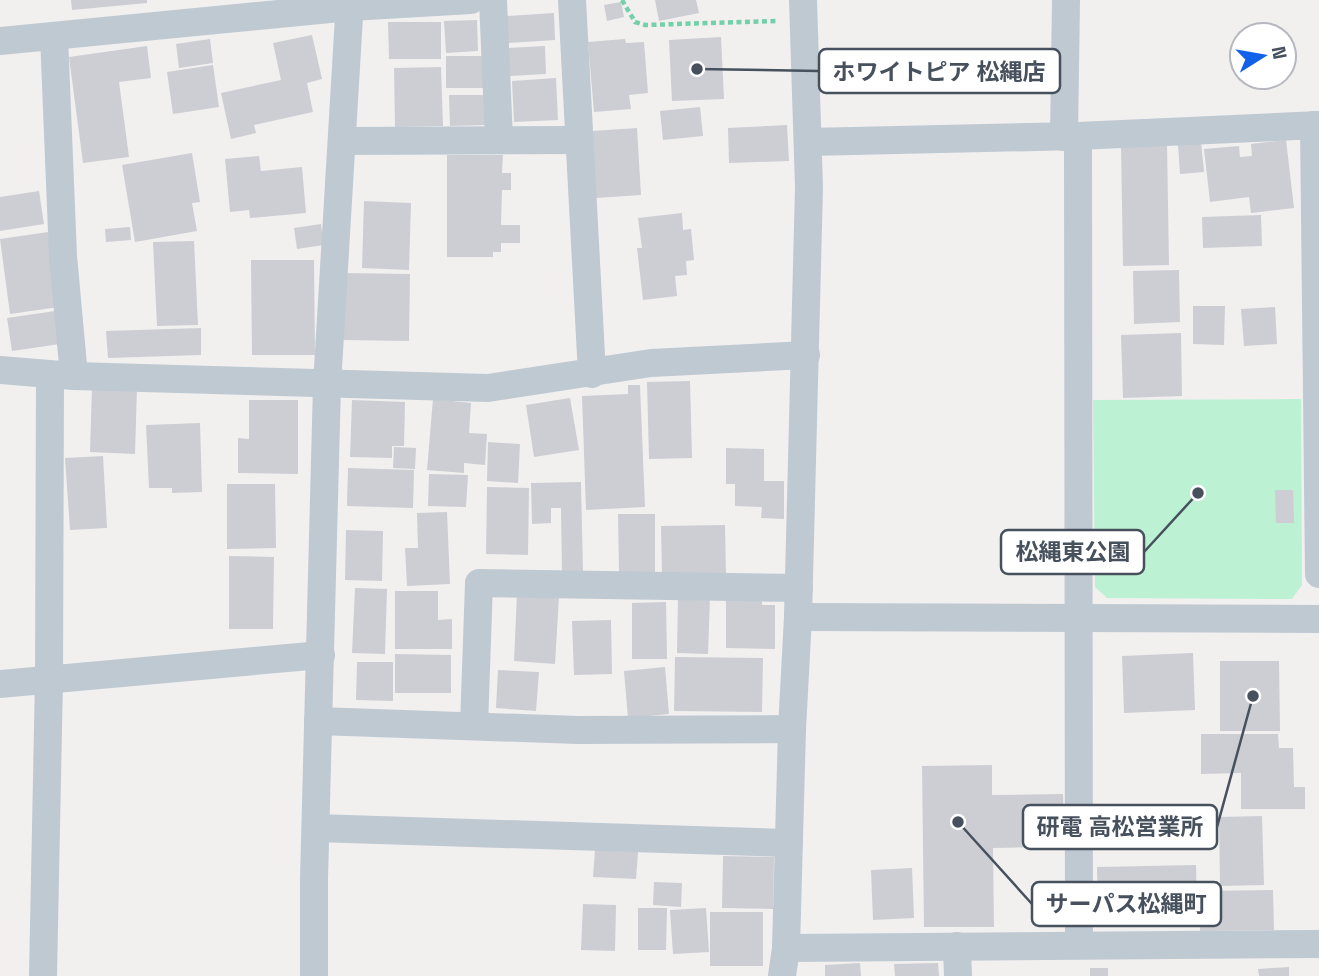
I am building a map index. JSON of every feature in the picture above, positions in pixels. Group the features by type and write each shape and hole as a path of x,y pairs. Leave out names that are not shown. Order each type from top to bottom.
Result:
{"street":[{"path":"0,41 350,3 471,0"},
{"path":"493,0 499,140"},
{"path":"572,0 592,374"},
{"path":"1066,0 1071,136 1079,618 1079,944"},
{"path":"314,976 327,385 350,3"},
{"path":"782,976 786,948 806,355 808,142 803,10"},
{"path":"43,976 49,679 62,375 63,256 54,36"},
{"path":"808,142 1071,136 1317,125 1319,574"},
{"path":"343,141 578,140"},
{"path":"0,370 62,375 327,385 488,388 651,363 806,355"},
{"path":"474,726 479,583 799,588"},
{"path":"798,617 1319,619"},
{"path":"0,684 321,655"},
{"path":"318,721 578,730 792,729"},
{"path":"316,828 789,843"},
{"path":"786,948 1319,944"},
{"path":"957,946 958,976"}],"path":[{"path":"622,0 635,23 645,25 803,10"}],"green space":[{"path":"1301,399 1302,585 1292,599 1107,598 1095,587 1093,400"}],"building":[{"path":"71,0 147,0 147,3 72,10"},
{"path":"655,0 696,0 699,13 659,21"},
{"path":"621,2 624,17 607,21 604,5"},
{"path":"554,13 555,40 508,43 506,16"},
{"path":"477,20 478,51 446,53 444,21"},
{"path":"388,22 441,22 441,59 389,59"},
{"path":"312,35 322,79 307,83 313,112 254,125 256,133 231,139 221,93 281,80 273,43"},
{"path":"721,37 724,99 672,101 669,40"},
{"path":"210,39 213,63 179,68 176,44"},
{"path":"625,39 626,43 644,42 648,93 629,95 631,109 594,112 588,42"},
{"path":"147,46 151,78 119,82 129,157 83,163 69,57"},
{"path":"545,46 546,74 510,76 508,48"},
{"path":"446,56 487,56 488,88 446,88"},
{"path":"213,65 219,107 173,114 167,72"},
{"path":"441,67 443,126 395,127 394,68"},
{"path":"556,78 558,120 514,122 512,81"},
{"path":"449,95 486,95 486,125 450,126"},
{"path":"700,107 703,136 663,140 660,111"},
{"path":"787,125 789,161 729,163 728,128"},
{"path":"637,128 641,195 596,198 592,131"},
{"path":"1286,140 1294,208 1251,213 1249,197 1210,202 1204,149 1239,146 1240,157 1252,156 1251,144"},
{"path":"1201,142 1204,172 1180,174 1178,144"},
{"path":"1167,144 1169,265 1123,266 1121,145"},
{"path":"192,153 200,202 192,203 197,231 135,242 122,165"},
{"path":"447,155 503,155 502,173 511,173 511,190 502,190 501,225 520,225 520,243 501,243 501,252 493,252 493,257 447,257"},
{"path":"259,156 261,171 302,167 306,213 250,218 249,210 230,212 225,159"},
{"path":"39,191 44,224 0,231 0,197"},
{"path":"364,201 411,203 409,270 362,268"},
{"path":"682,213 683,230 691,229 694,260 686,261 687,275 675,276 677,296 643,300 637,248 642,248 638,218"},
{"path":"1261,215 1262,246 1203,248 1202,217"},
{"path":"321,224 324,245 297,249 294,228"},
{"path":"130,227 131,240 106,242 105,229"},
{"path":"48,232 59,307 10,314 0,239"},
{"path":"194,241 198,325 157,326 153,242"},
{"path":"251,260 314,260 315,355 252,355"},
{"path":"1179,270 1180,322 1134,324 1133,271"},
{"path":"344,273 410,274 409,341 343,340"},
{"path":"1193,306 1225,306 1224,345 1193,344"},
{"path":"1275,307 1277,344 1244,346 1241,309"},
{"path":"55,311 60,344 12,351 7,318"},
{"path":"201,328 201,355 108,358 106,331"},
{"path":"1181,333 1182,396 1123,398 1121,335"},
{"path":"690,381 692,458 649,459 647,382"},
{"path":"628,385 640,385 645,507 586,510 582,396 628,394"},
{"path":"92,387 137,388 135,454 90,452"},
{"path":"570,398 579,450 534,457 526,405"},
{"path":"433,399 471,403 469,433 487,434 485,465 464,463 464,473 427,470"},
{"path":"249,400 298,400 298,474 238,473 238,438 249,439"},
{"path":"352,400 405,402 404,446 392,446 392,458 350,457"},
{"path":"200,423 202,492 172,493 172,488 149,488 146,425"},
{"path":"488,442 520,444 518,483 487,481"},
{"path":"394,447 416,448 415,469 393,468"},
{"path":"726,448 764,449 764,481 784,481 784,519 761,518 762,507 735,506 735,484 726,484"},
{"path":"103,456 107,528 70,530 65,458"},
{"path":"348,468 414,470 413,508 347,506"},
{"path":"429,474 468,475 466,507 428,506"},
{"path":"581,482 583,572 562,572 561,508 551,508 551,523 532,524 531,483"},
{"path":"227,484 275,484 276,548 227,549"},
{"path":"487,487 529,488 528,555 486,554"},
{"path":"1275,490 1293,490 1294,523 1276,523"},
{"path":"447,512 450,584 407,586 405,548 418,548 417,513"},
{"path":"618,514 655,514 655,573 619,573"},
{"path":"725,525 726,574 662,574 661,526"},
{"path":"346,530 383,531 382,581 345,580"},
{"path":"229,556 274,557 273,629 229,629"},
{"path":"355,588 387,589 385,654 352,653"},
{"path":"395,591 438,591 438,620 452,619 452,649 395,649"},
{"path":"517,594 559,597 555,664 514,661"},
{"path":"678,596 710,597 708,654 677,653"},
{"path":"726,596 762,596 762,605 775,605 775,649 726,648"},
{"path":"666,602 667,659 632,659 632,603"},
{"path":"611,620 612,674 574,675 572,621"},
{"path":"1193,653 1195,710 1124,713 1122,656"},
{"path":"395,654 451,655 451,693 395,693"},
{"path":"675,657 763,658 762,712 674,711"},
{"path":"1220,661 1279,661 1280,731 1220,731"},
{"path":"357,662 393,662 393,701 356,700"},
{"path":"665,667 669,714 628,718 624,671"},
{"path":"498,670 539,672 536,711 496,708"},
{"path":"1201,734 1278,734 1279,748 1293,748 1294,787 1305,787 1305,809 1241,809 1241,773 1201,774"},
{"path":"992,765 992,795 1063,794 1064,833 1041,833 1041,847 993,848 994,927 924,927 922,766"},
{"path":"1262,816 1264,885 1220,886 1219,817"},
{"path":"595,850 638,852 636,879 593,877"},
{"path":"723,856 774,857 773,909 722,908"},
{"path":"1196,865 1197,906 1098,908 1097,867"},
{"path":"912,868 914,918 873,920 871,870"},
{"path":"654,882 682,883 681,907 653,905"},
{"path":"1273,890 1274,930 1200,931 1199,891"},
{"path":"583,904 616,905 615,951 581,950"},
{"path":"638,908 667,908 666,950 638,950"},
{"path":"706,908 709,952 673,954 670,910"},
{"path":"710,912 763,912 763,966 710,966"},
{"path":"860,963 861,976 825,976 825,965"},
{"path":"938,963 939,976 895,976 894,964"},
{"path":"1289,967 1289,976 1259,976 1258,969"},
{"path":"1090,968 1108,968 1108,976 1090,976"}],"place":[{"name":"ホワイトピア 松縄店","path":"697,69"},
{"name":"松縄東公園","path":"1198,493"},
{"name":"研電 高松営業所","path":"1253,696"},
{"name":"サーパス松縄町","path":"958,822"}]}
